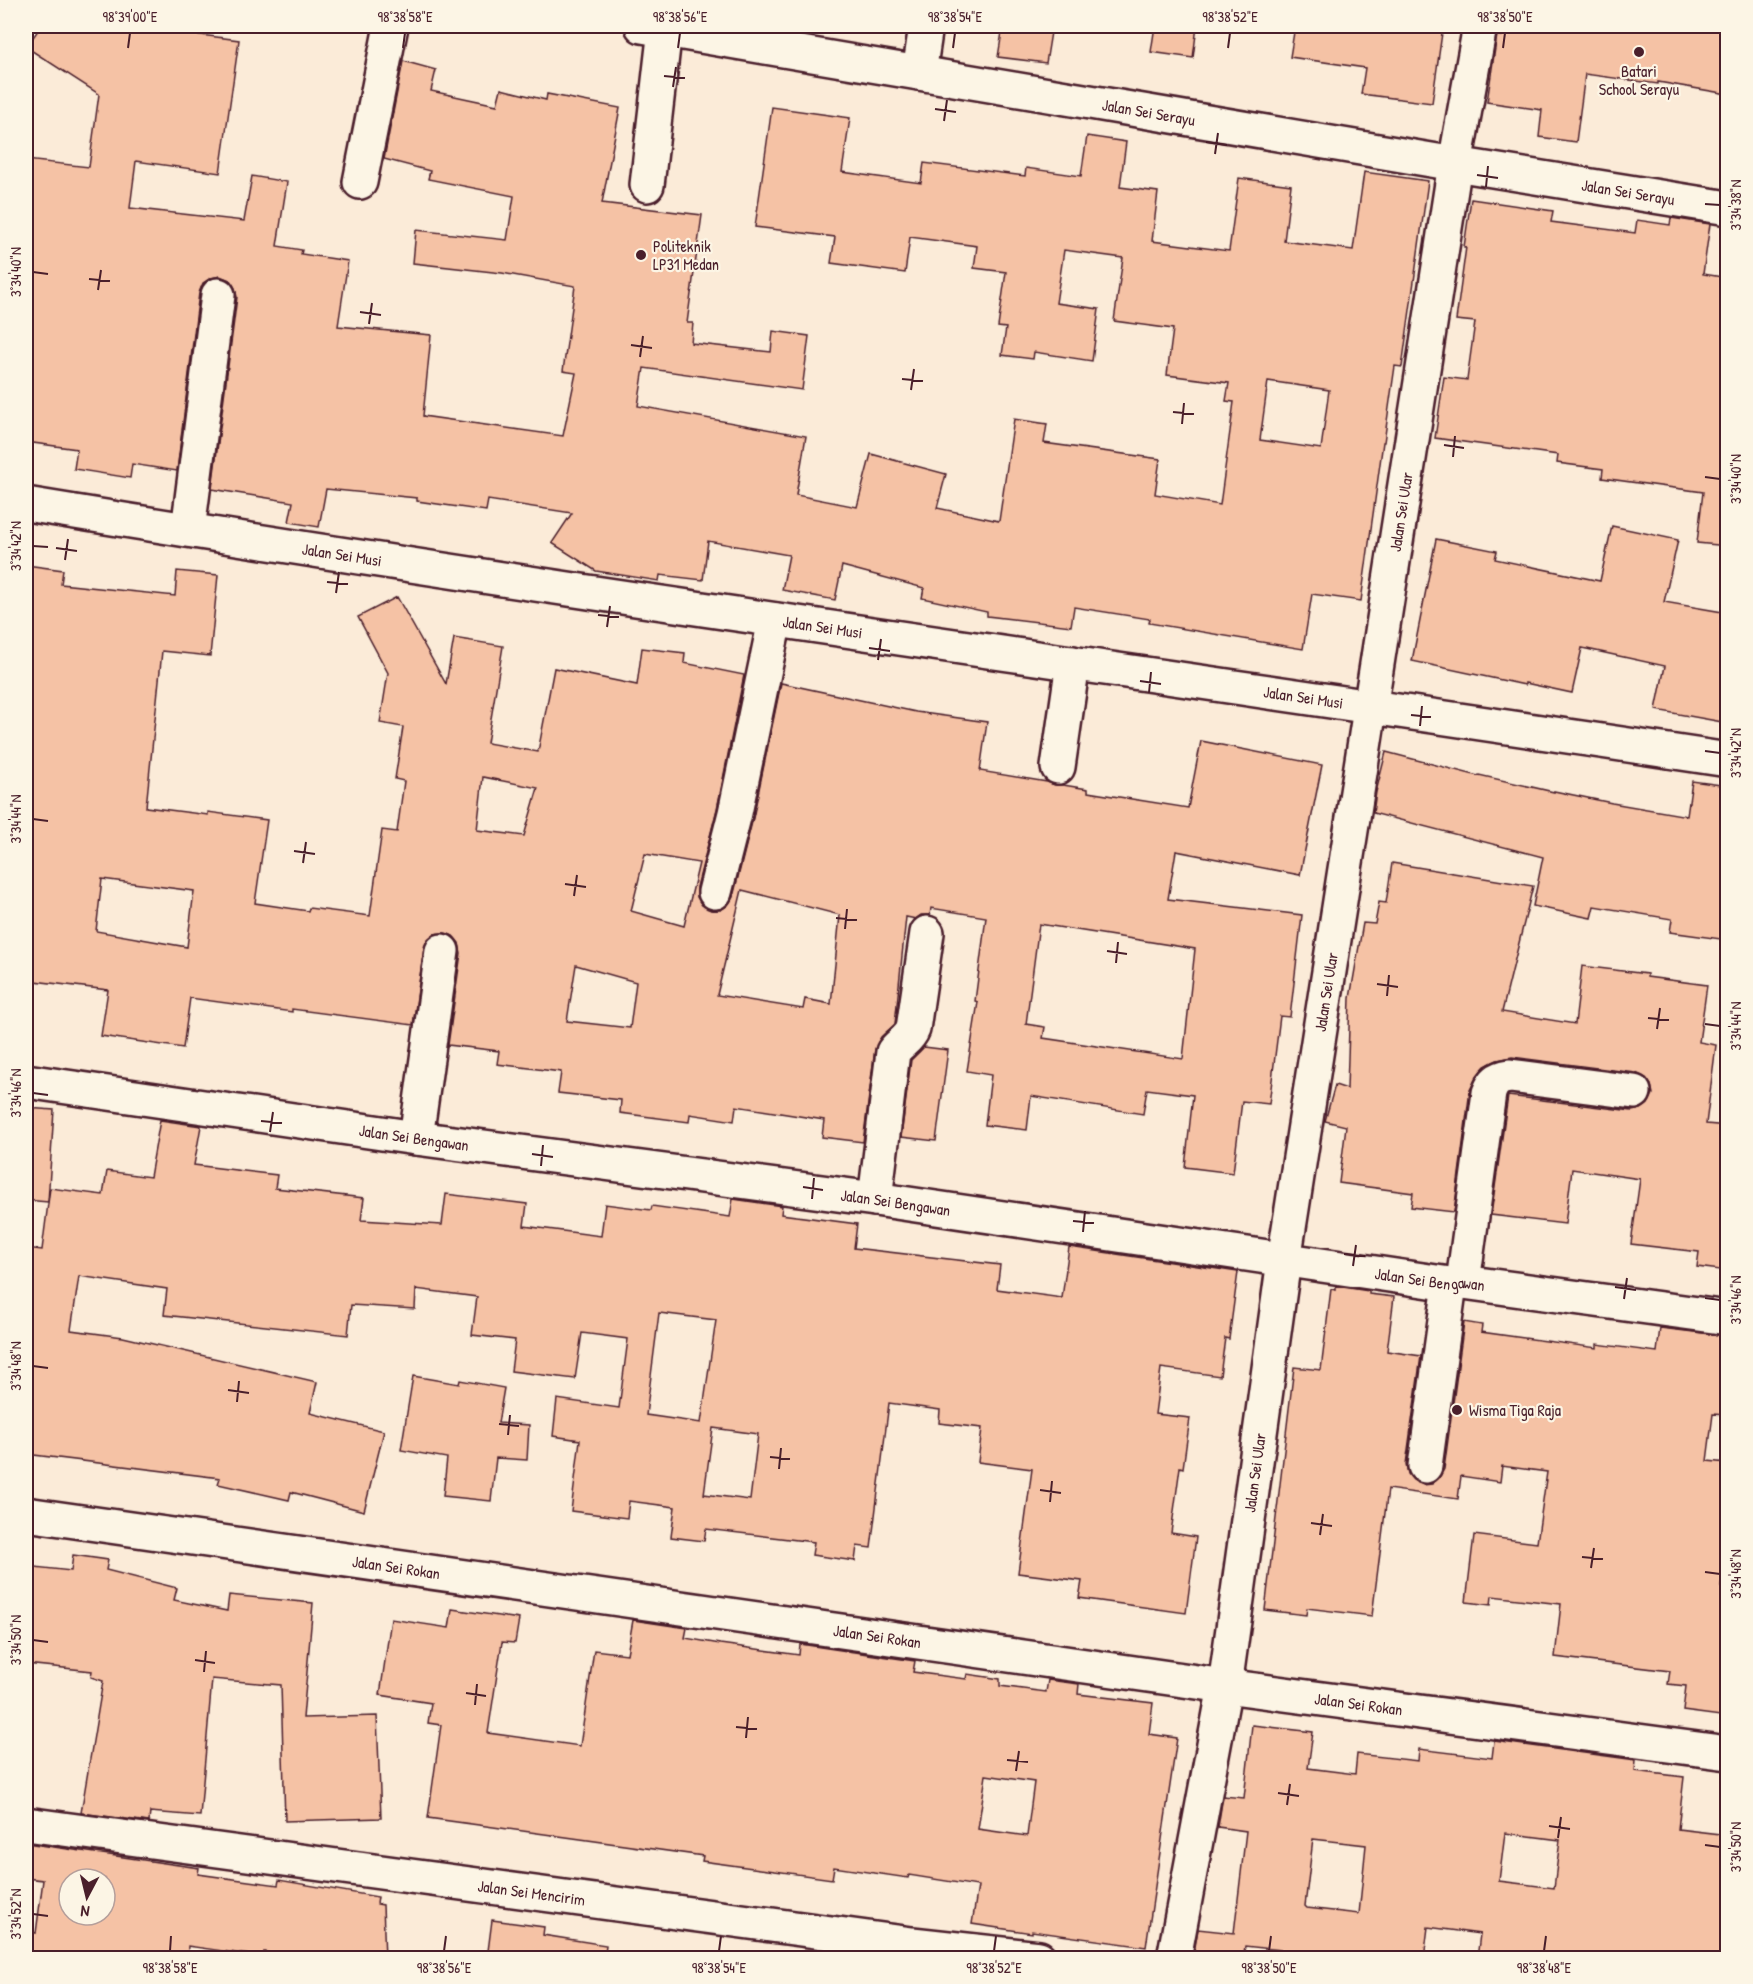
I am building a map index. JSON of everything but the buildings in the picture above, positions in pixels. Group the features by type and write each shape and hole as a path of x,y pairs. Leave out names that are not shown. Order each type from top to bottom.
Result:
{"street":[{"path":"360,182 391,26"},
{"path":"918,73 926,26"},
{"name":"Jalan Sei Ular","path":"1174,1959 1225,1686 1284,1260 1455,164 1480,26"},
{"path":"647,185 654,27"},
{"name":"Jalan Sei Serayu","path":"654,27 720,32 918,73 1728,208"},
{"path":"188,530 218,295"},
{"name":"Jalan Sei Musi","path":"26,504 775,620 1728,760"},
{"path":"715,892 735,813 775,620"},
{"path":"1058,767 1073,663"},
{"path":"875,1199 893,1052 914,1029 927,933"},
{"path":"416,1138 442,951"},
{"path":"1425,1466 1492,1084 1499,1078 1510,1076 1634,1092"},
{"name":"Jalan Sei Bengawan","path":"26,1081 416,1138 875,1199 1284,1260 1728,1318"},
{"name":"Jalan Sei Rokan","path":"26,1514 1225,1686 1728,1753"},
{"name":"Jalan Sei Mencirim","path":"26,1824 910,1951 1039,1959"}],"place":[{"name":"Batari School Serayu","path":"1639,52"},
{"name":"Politeknik LP31 Medan","path":"641,255"},
{"name":"Wisma Tiga Raja","path":"1457,1410"}]}
